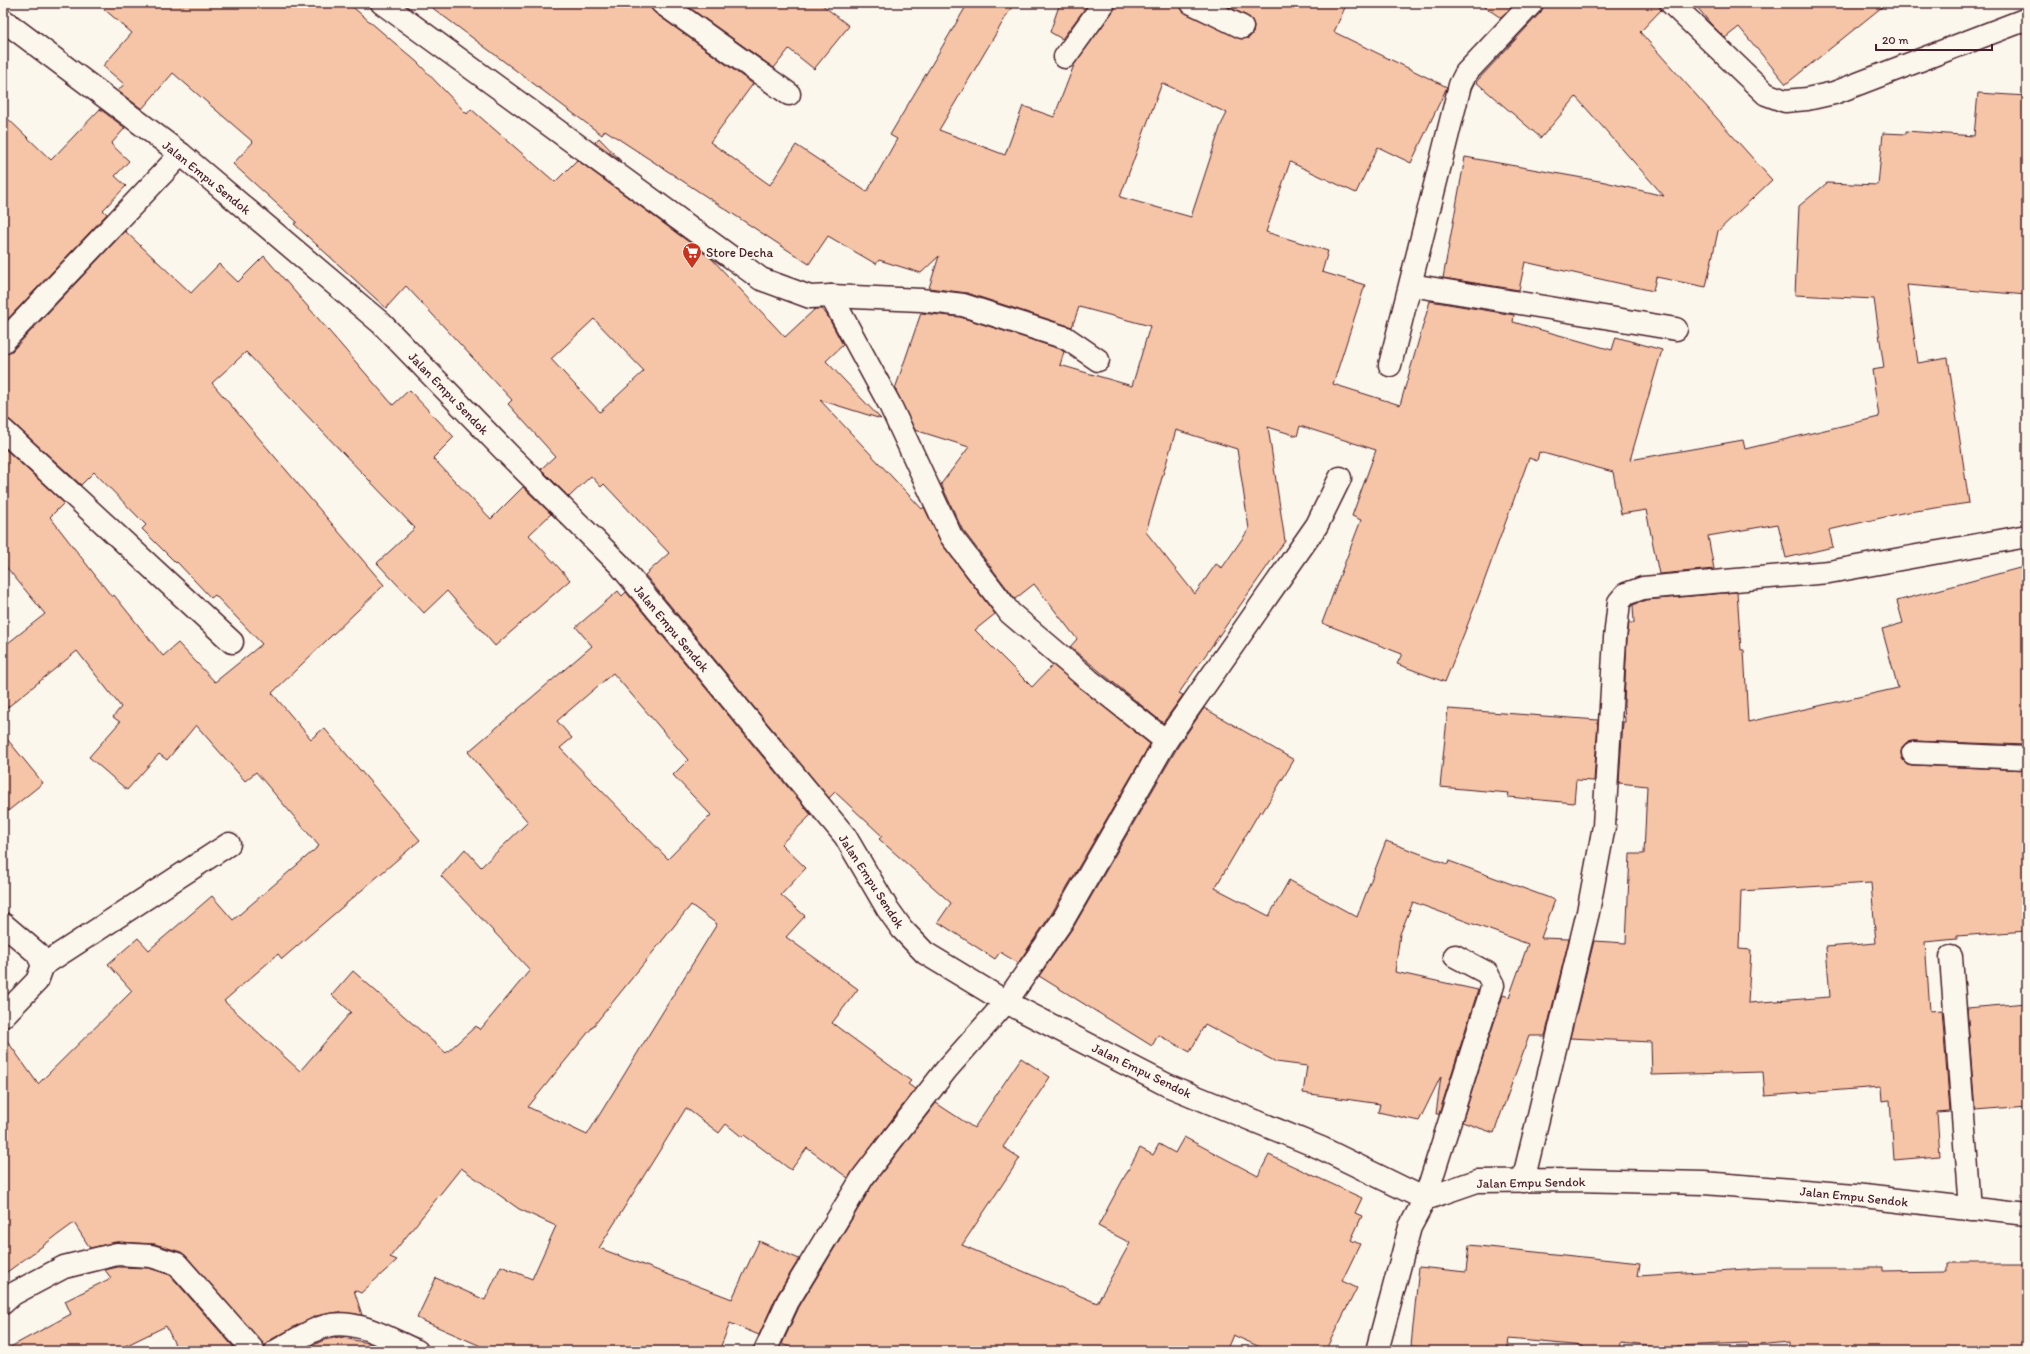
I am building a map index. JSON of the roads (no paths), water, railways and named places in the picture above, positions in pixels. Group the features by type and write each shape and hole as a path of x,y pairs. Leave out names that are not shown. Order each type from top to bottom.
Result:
{"street":[{"path":"382,3 761,279 810,297 831,296 921,300 963,305 1066,338 1098,360"},
{"path":"662,3 789,94"},
{"path":"1065,57 1104,3"},
{"path":"1192,3 1242,27"},
{"path":"1390,365 1460,85 1466,73 1532,3"},
{"path":"1671,3 1766,94 1785,101 1807,99 1834,93 2027,19"},
{"name":"Jalan Empu Sendok","path":"3,20 181,154 381,323 619,564 845,836 887,908 902,929 925,954 1006,1002 1167,1085 1321,1148 1425,1199 1477,1181 1704,1183 1855,1195 2027,1215"},
{"path":"3,342 181,154"},
{"path":"1410,285 1676,329"},
{"path":"831,296 890,405 952,536 1010,613 1089,680 1166,741"},
{"path":"3,430 232,642"},
{"path":"765,1351 788,1301 862,1177 946,1070 1006,1002 1063,920 1166,741 1317,525 1340,478"},
{"path":"1523,1181 1588,912 1604,826 1615,638 1619,602 1626,594 1643,588 1829,572 2027,536"},
{"path":"1913,753 2027,758"},
{"path":"3,1016 38,981 43,965 230,844"},
{"path":"3,924 37,953 43,965"},
{"path":"1377,1351 1410,1227 1425,1199 1494,985 1488,973 1456,956"},
{"path":"1951,957 1970,1209"},
{"path":"3,1303 13,1294 64,1267 117,1254 151,1256 177,1264 254,1351"},
{"path":"276,1351 324,1326 343,1323 363,1326 417,1351"}],"place":[{"name":"Store Decha","path":"692,269"}]}
